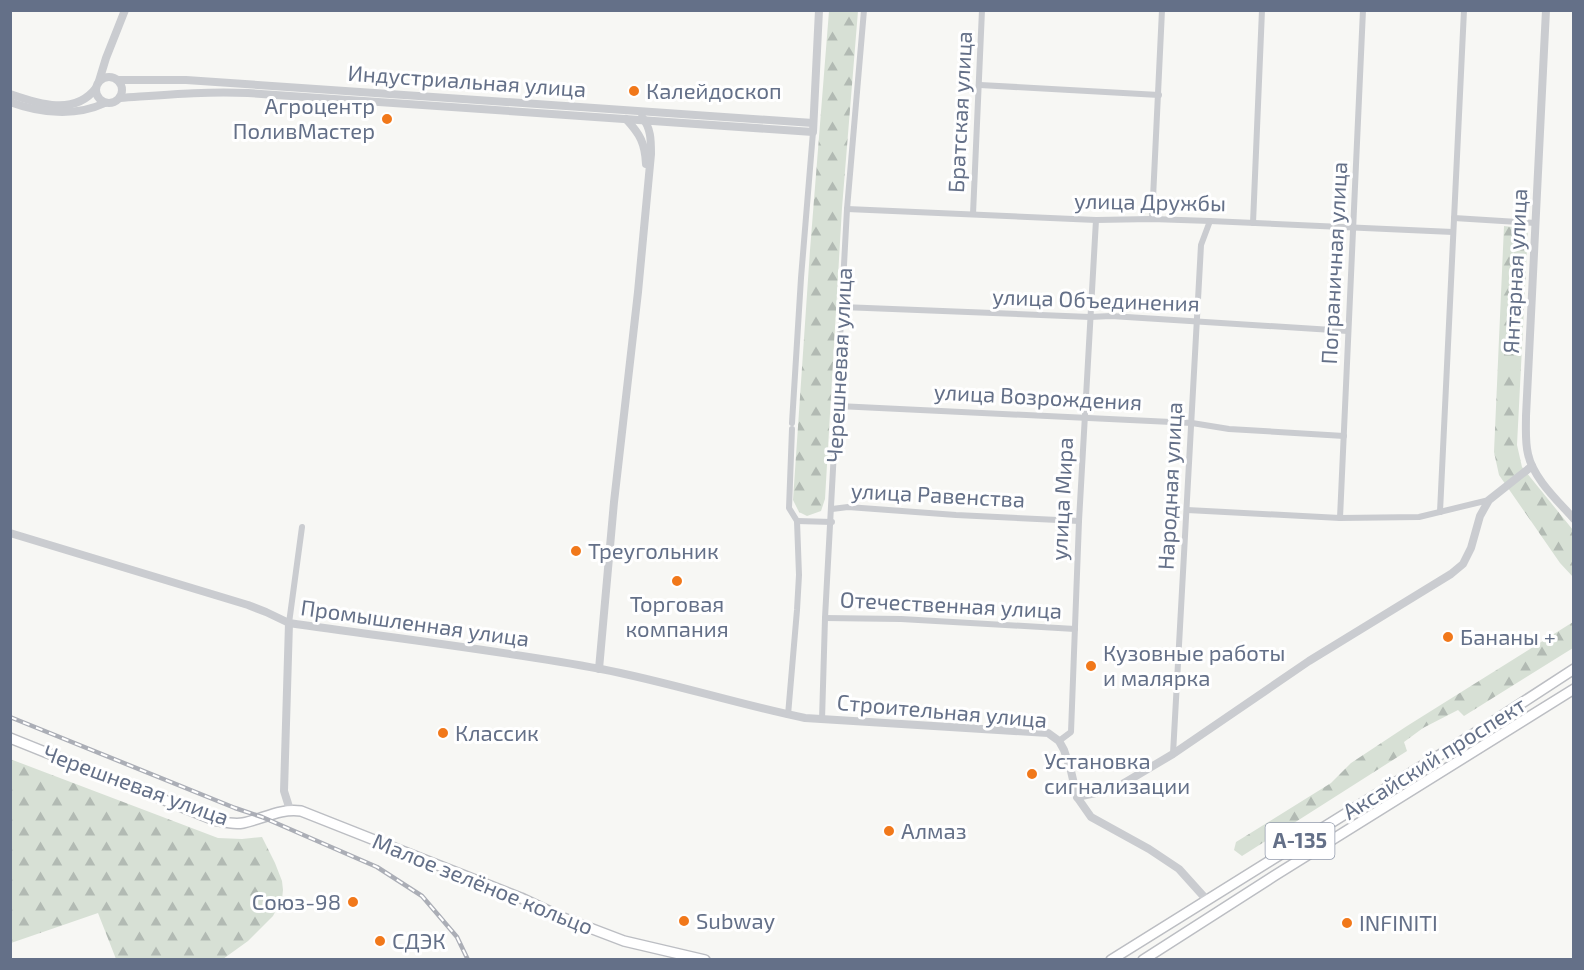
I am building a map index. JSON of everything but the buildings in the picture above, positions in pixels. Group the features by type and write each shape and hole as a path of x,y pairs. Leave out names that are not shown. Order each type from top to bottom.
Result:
{"main road":[{"name":"Аксайский проспект","path":"1111,960 1574,669"},
{"name":"Аксайский проспект","path":"1143,960 1574,689"},
{"name":"Черешневая улица","path":"10,738 214,820 241,823 262,817"},
{"name":"Малое зелёное кольцо","path":"262,817 290,810 301,811 624,940 705,960"}],"street":[{"path":"111,45 109,62 123,89 120,98 110,103 100,99 96,94 97,85 106,58 111,45 125,10"},
{"path":"788,714 799,575 797,521 789,508 792,426 813,132 819,10"},
{"name":"Черешневая улица","path":"822,720 825,618 847,209 864,10"},
{"name":"Братская улица","path":"973,214 982,10"},
{"path":"1152,219 1162,10"},
{"path":"1253,223 1263,10"},
{"name":"Пограничная улица","path":"1340,518 1364,10"},
{"path":"1440,512 1464,10"},
{"name":"Янтарная улица","path":"1546,10 1526,416 1527,448 1532,466 1548,490 1574,519"},
{"path":"10,102 68,105 89,98 105,77 116,79"},
{"name":"Индустриальная улица","path":"116,79 186,80 299,92 813,132"},
{"path":"980,85 1158,95"},
{"name":"Индустриальная улица","path":"120,98 169,93 299,92"},
{"path":"10,93 40,111 70,112 90,109 105,102"},
{"name":"Индустриальная улица","path":"482,105 633,110 813,123"},
{"path":"599,669 614,502 648,195 651,137 645,120 633,110"},
{"path":"626,119 637,131 646,153 648,195"},
{"name":"улица Дружбы","path":"847,209 1453,232"},
{"path":"1454,218 1535,223"},
{"name":"улица Мира","path":"1059,741 1071,732 1084,417 1096,220"},
{"name":"Народная улица","path":"1173,754 1201,246 1210,221"},
{"name":"улица Объединения","path":"842,307 1111,316 1348,331"},
{"name":"улица Возрождения","path":"838,406 1192,423 1229,429 1344,435"},
{"path":"1077,796 1114,789 1173,754 1309,661 1452,574 1463,564 1471,548 1480,516 1490,500 1532,466"},
{"path":"1187,510 1340,518 1419,517 1490,500"},
{"name":"улица Равенства","path":"832,509 848,507 1079,520"},
{"path":"797,521 831,522"},
{"path":"290,810 284,790 289,623 302,527"},
{"name":"Промышленная улица","path":"10,533 248,605 289,623 599,669 822,720"},
{"name":"Отечественная улица","path":"825,618 901,619 1075,629"},
{"name":"Строительная улица","path":"822,720 1048,733 1059,741"},
{"path":"1059,741 1071,771 1077,796 1091,817 1149,849 1179,869 1206,899"}],"green space":[{"path":"829,11 858,11 842,208 825,499 821,511 807,516 799,512 793,500"},
{"path":"1504,226 1528,229 1517,445 1522,467 1573,530 1573,577 1560,563 1499,475 1494,452"},
{"path":"1573,622 1573,648 1464,716 1458,710 1423,728 1404,742 1407,751 1242,856 1234,850 1236,842 1331,783 1351,763"},
{"path":"10,759 218,838 262,837 282,881 282,899 273,916 248,941 223,959 116,959 98,913 11,943"}],"railway":[{"path":"10,717 262,817 377,867 422,896 457,937 468,960"}],"place":[{"name":"Калейдоскоп","path":"634,91"},
{"name":"Агроцентр ПоливМастер","path":"387,119"},
{"name":"Треугольник","path":"576,551"},
{"name":"Торговая компания","path":"677,581"},
{"name":"Бананы +","path":"1448,637"},
{"name":"Кузовные работы и малярка","path":"1091,666"},
{"name":"Классик","path":"443,733"},
{"name":"Установка сигнализации","path":"1032,774"},
{"name":"Алмаз","path":"889,831"},
{"name":"Союз-98","path":"353,902"},
{"name":"Subway","path":"684,921"},
{"name":"INFINITI","path":"1347,923"},
{"name":"СДЭК","path":"380,941"}]}
